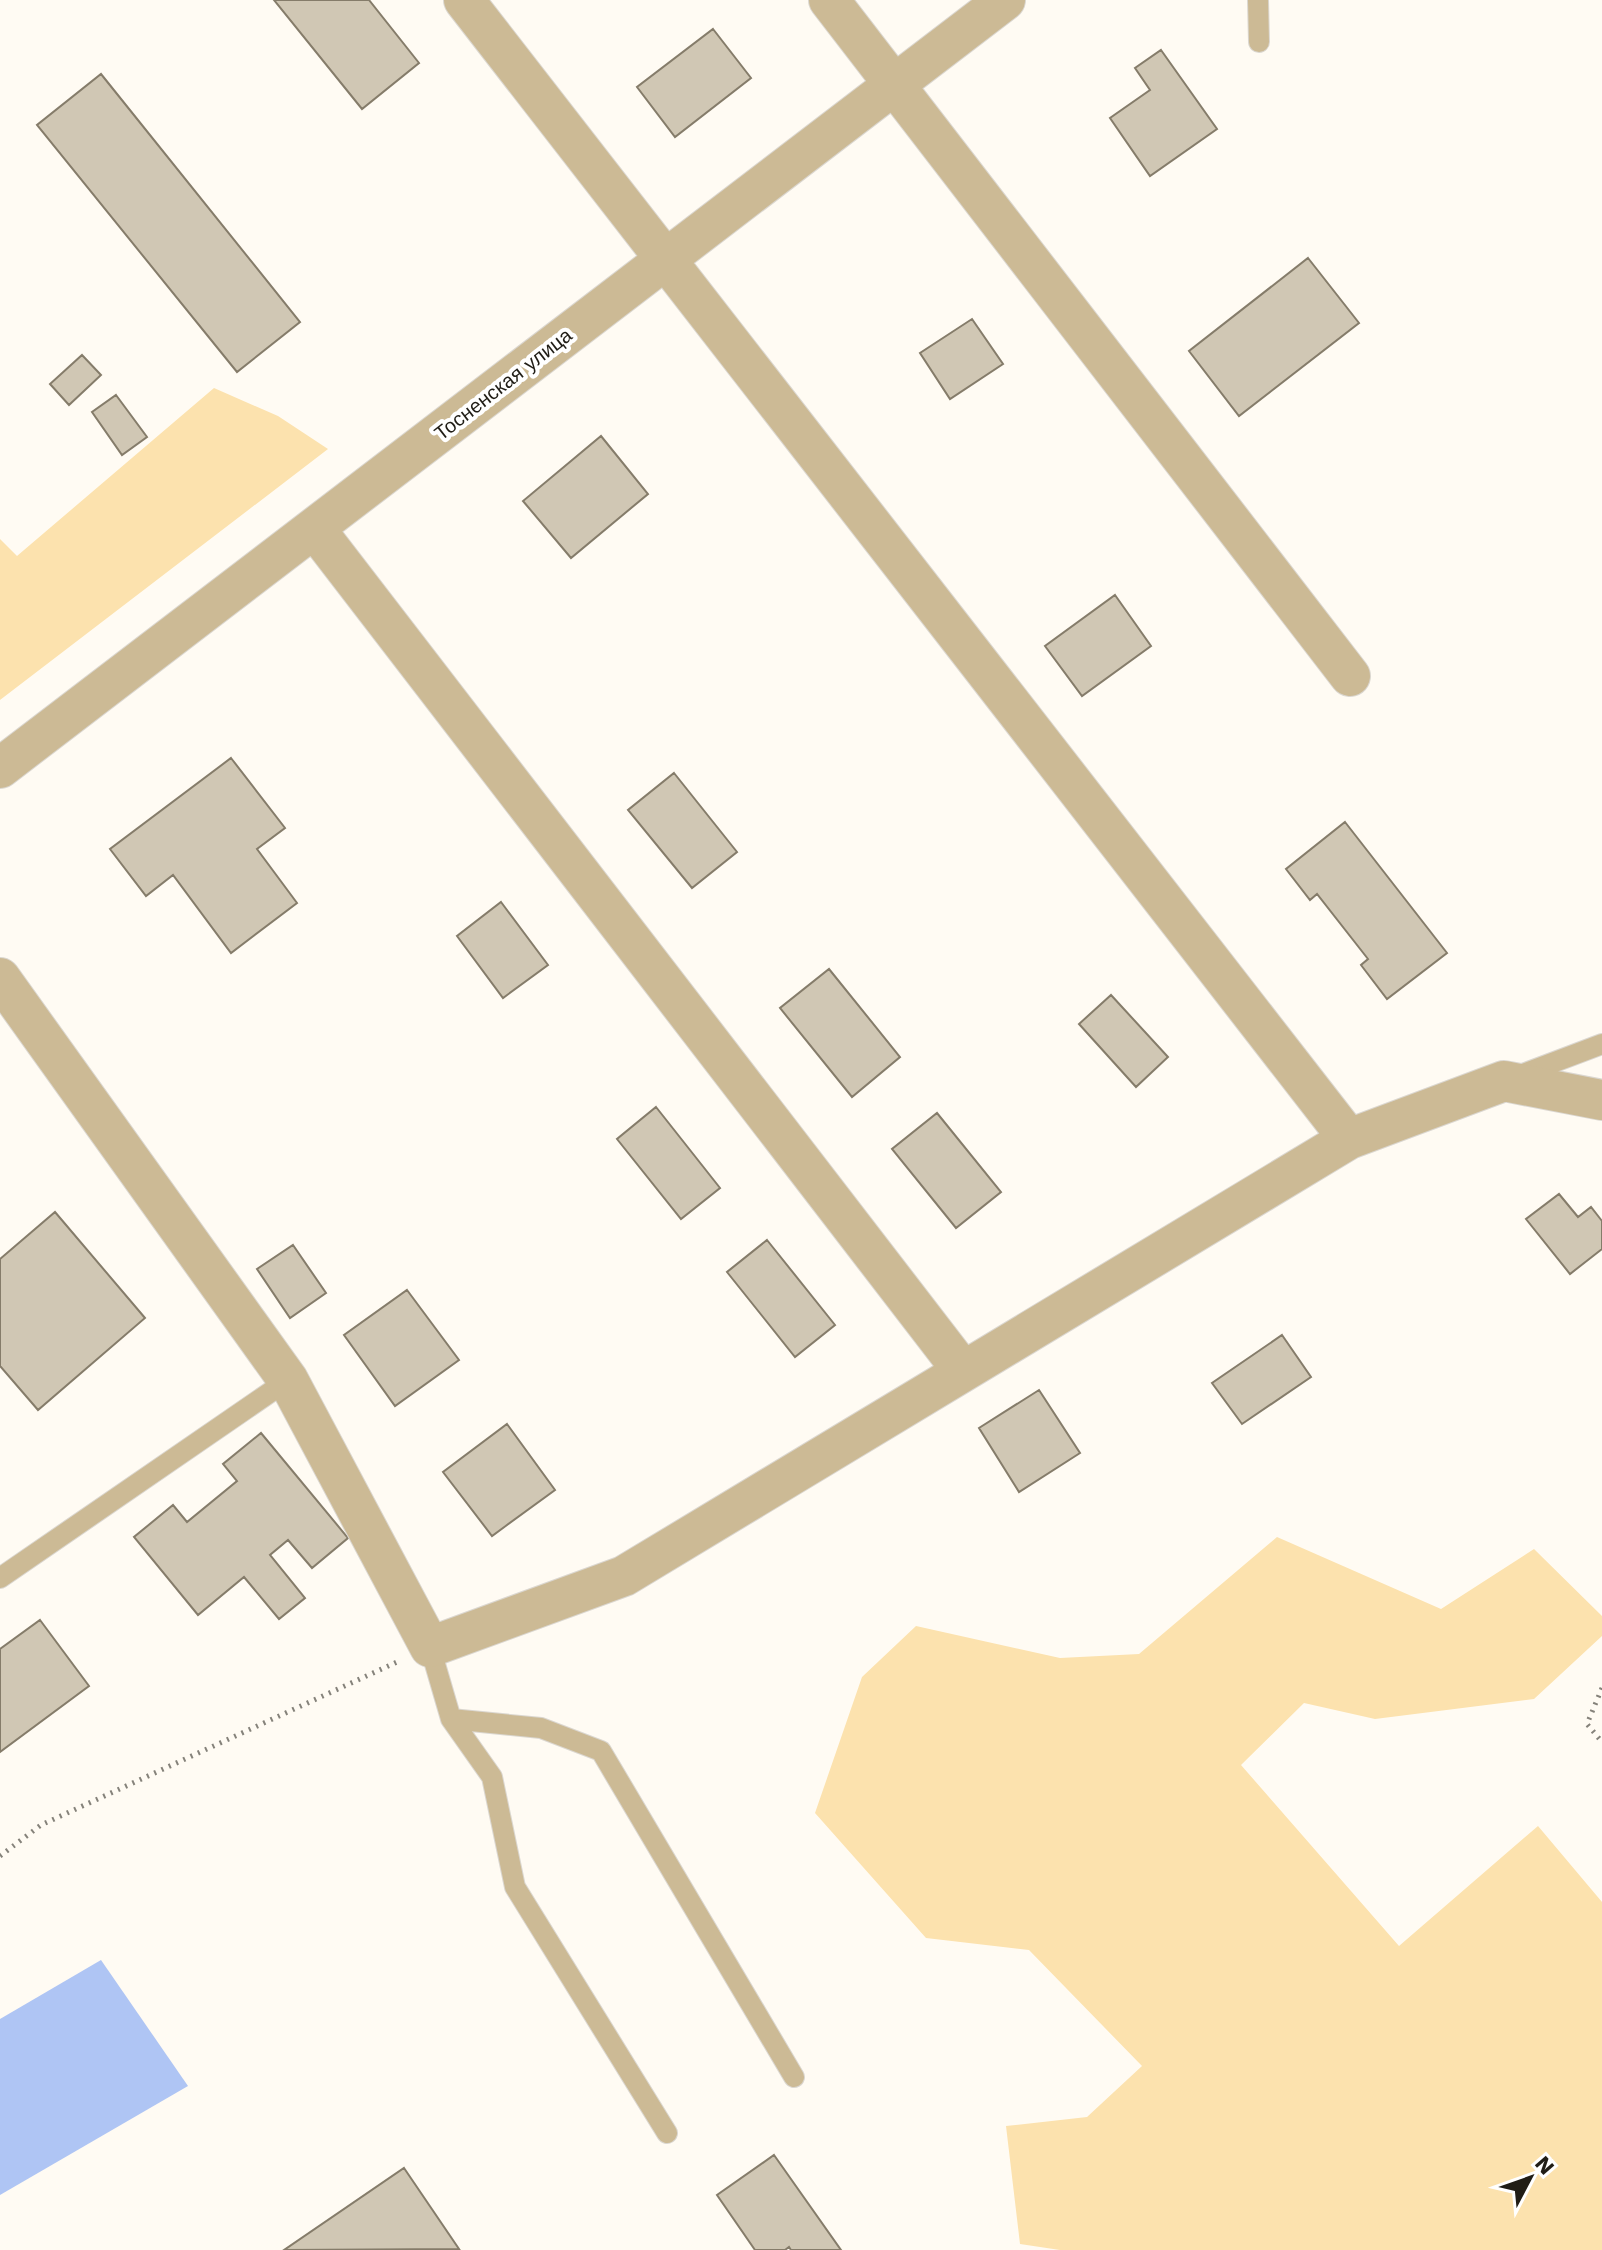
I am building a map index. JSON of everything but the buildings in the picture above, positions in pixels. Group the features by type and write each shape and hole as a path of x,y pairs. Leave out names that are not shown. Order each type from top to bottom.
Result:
{"street":[{"path":"464,0 1349,1139"},
{"path":"829,0 1350,676"},
{"name":"Тосненская улица","path":"0,768 1005,0"},
{"path":"315,529 963,1371"},
{"path":"0,978 288,1380 430,1647 624,1576 1349,1139 1504,1081 1602,1100"}],"lane":[{"path":"1258,0 1259,42"},
{"path":"1504,1081 1602,1044"},
{"path":"0,1578 288,1380"},
{"path":"430,1647 451,1719 492,1777 515,1887 667,2133"},
{"path":"451,1719 541,1728 601,1751 794,2077"}],"path":[{"path":"0,1856 41,1825 430,1647"},
{"path":"1602,1688 1587,1724 1602,1742"}],"shaded area":[{"path":"214,388 278,416 328,449 0,700 0,539 17,556"},
{"path":"1277,1537 1441,1609 1534,1549 1602,1616 1602,1636 1534,1699 1375,1719 1304,1703 1241,1765 1399,1946 1538,1826 1602,1902 1602,2250 1060,2250 1020,2244 1006,2126 1087,2117 1142,2066 1029,1950 926,1938 815,1813 862,1677 916,1626 1060,1658 1139,1654"}],"water":[{"path":"101,1960 188,2086 0,2195 0,2019"}]}
